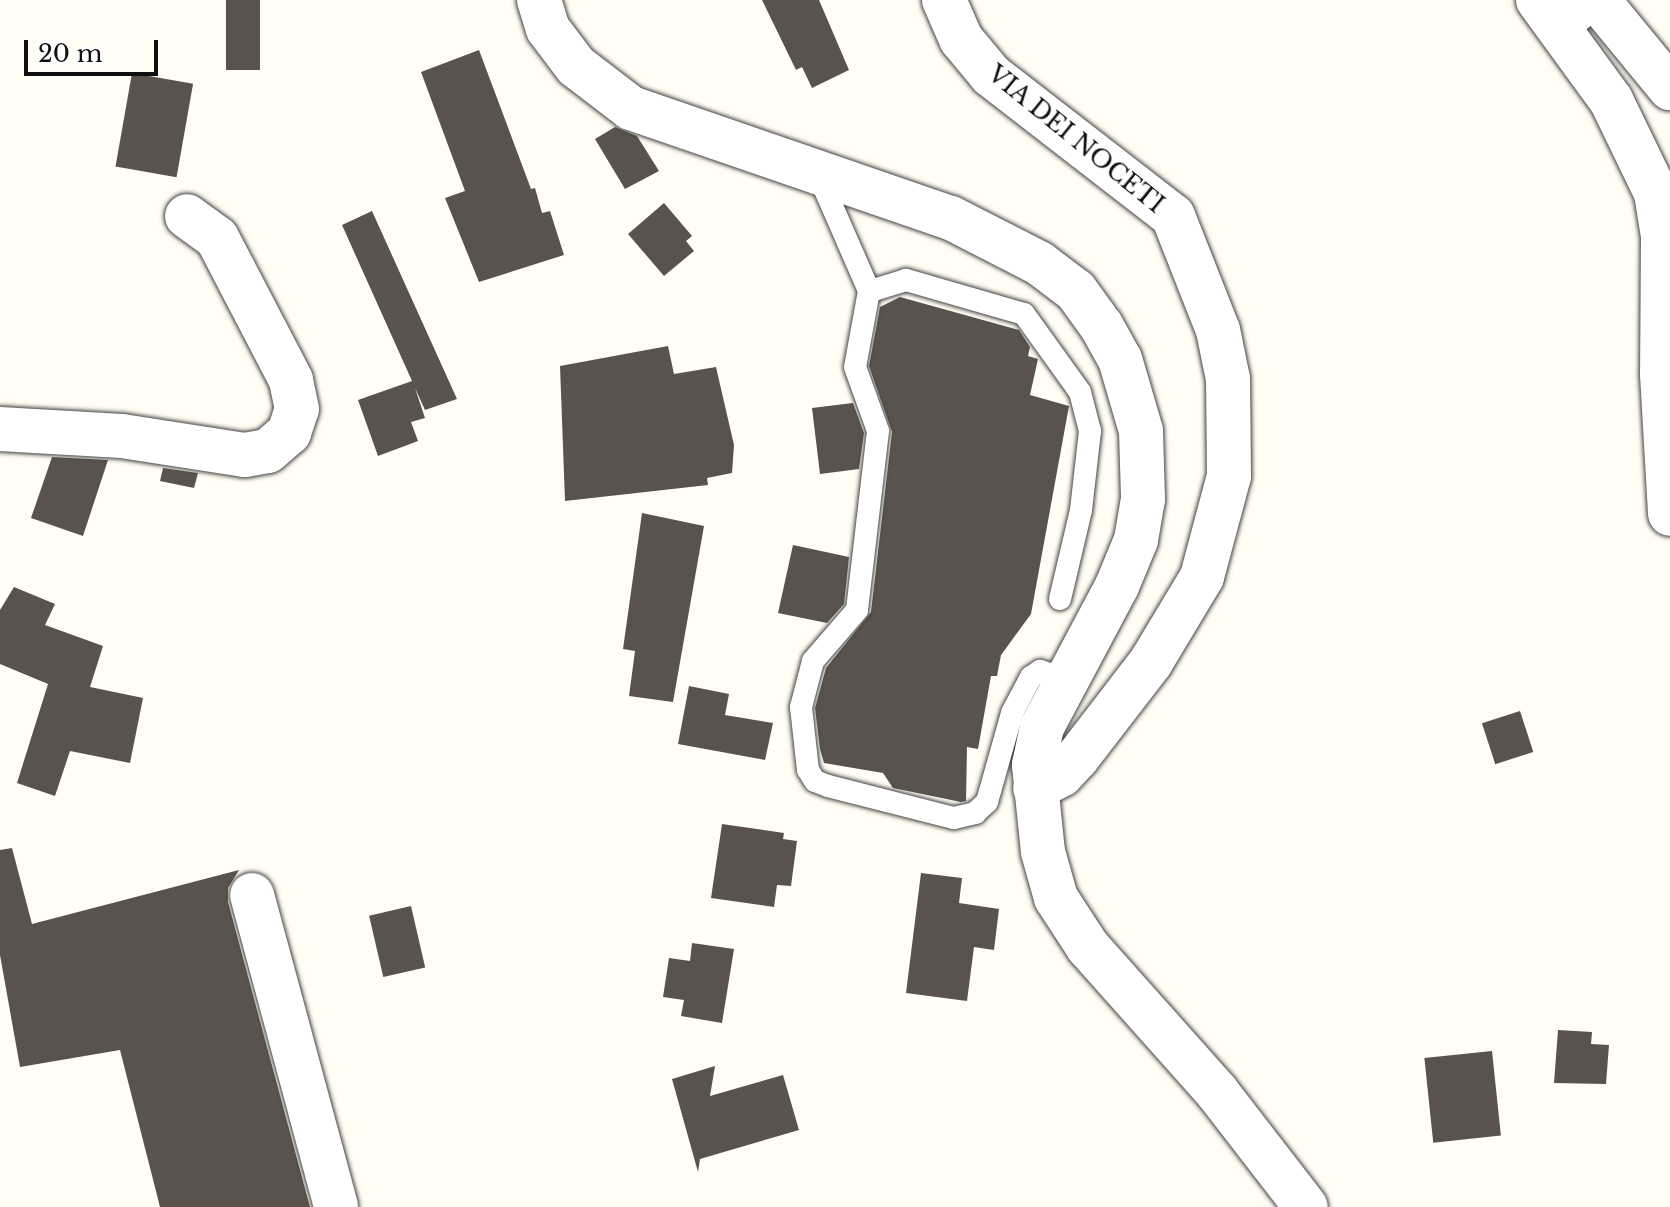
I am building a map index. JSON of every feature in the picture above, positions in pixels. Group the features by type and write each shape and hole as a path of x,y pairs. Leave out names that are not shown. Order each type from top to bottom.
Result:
{"street":[{"path":"539,0 548,29 576,66 631,108 951,218 1039,263 1076,291 1120,359 1141,431 1143,499 1136,540 1117,586 1042,727 1035,788 1048,874 1068,919 1217,1092 1306,1207"},
{"name":"VIA DEI NOCETI","path":"944,0 961,39 991,75 1173,216 1218,330 1228,379 1229,476 1202,577 1151,662 1077,758 1061,775 1035,788"},
{"path":"1670,88 1612,12 1601,4 1585,3 1547,12 1611,100 1656,193 1663,236 1662,374 1670,514"},
{"path":"0,429 122,436 245,455 268,451 289,433 297,409 291,380 217,238 187,216"},
{"path":"252,895 336,1207"}],"lane":[{"path":"818,174 869,291 855,367 878,431 857,610 813,661 801,707 808,770 815,781 856,793 954,818 975,813 987,802 1012,713 1031,677 1040,671 1066,679"},
{"path":"869,291 906,280 1024,314 1080,392 1090,431 1081,510 1060,599"}],"building":[{"path":"226,0 260,0 260,70 226,70"},
{"path":"762,0 819,0 849,70 812,88 802,67 796,70"},
{"path":"479,50 531,189 535,188 542,213 550,211 564,255 479,282 445,198 465,191 421,72"},
{"path":"132,73 193,84 177,177 116,167"},
{"path":"615,127 637,136 659,171 625,189 595,139"},
{"path":"664,203 692,236 686,241 694,251 664,276 628,234"},
{"path":"372,211 457,399 425,410 415,388 425,418 411,422 418,441 378,456 358,400 412,381 342,225"},
{"path":"900,297 1019,330 1030,347 1028,356 1038,359 1030,395 1069,406 1031,614 1001,655 997,676 991,676 978,749 967,747 966,801 961,802 893,788 883,773 824,763 815,708 826,668 871,612 892,432 869,366 880,307"},
{"path":"668,346 674,374 716,367 734,445 732,473 707,478 708,485 565,501 560,366"},
{"path":"853,403 864,433 859,469 820,474 812,408"},
{"path":"52,457 108,460 83,536 31,518"},
{"path":"163,468 198,473 194,488 160,481"},
{"path":"642,513 704,526 673,702 629,696 635,651 623,649"},
{"path":"793,545 849,557 844,604 827,623 778,613"},
{"path":"14,587 55,604 45,625 103,646 90,687 143,698 130,763 70,751 55,796 17,783 48,684 0,664 0,610"},
{"path":"689,686 729,694 725,715 773,723 765,760 678,744"},
{"path":"1520,711 1533,752 1495,764 1482,723"},
{"path":"722,824 784,833 783,839 797,841 791,886 777,885 774,907 711,898"},
{"path":"12,848 32,924 239,870 228,888 228,902 310,1207 160,1207 120,1050 20,1067 0,955 0,850"},
{"path":"921,873 962,878 959,903 999,909 994,950 974,947 967,1001 906,993"},
{"path":"411,906 425,967 383,977 369,916"},
{"path":"692,943 734,949 722,1023 681,1016 684,1000 663,997 669,958 690,961"},
{"path":"1558,1030 1592,1032 1591,1044 1609,1045 1606,1084 1554,1083"},
{"path":"1492,1051 1501,1136 1433,1143 1424,1058"},
{"path":"715,1066 710,1096 783,1075 799,1130 700,1159 698,1172 672,1079"}]}
